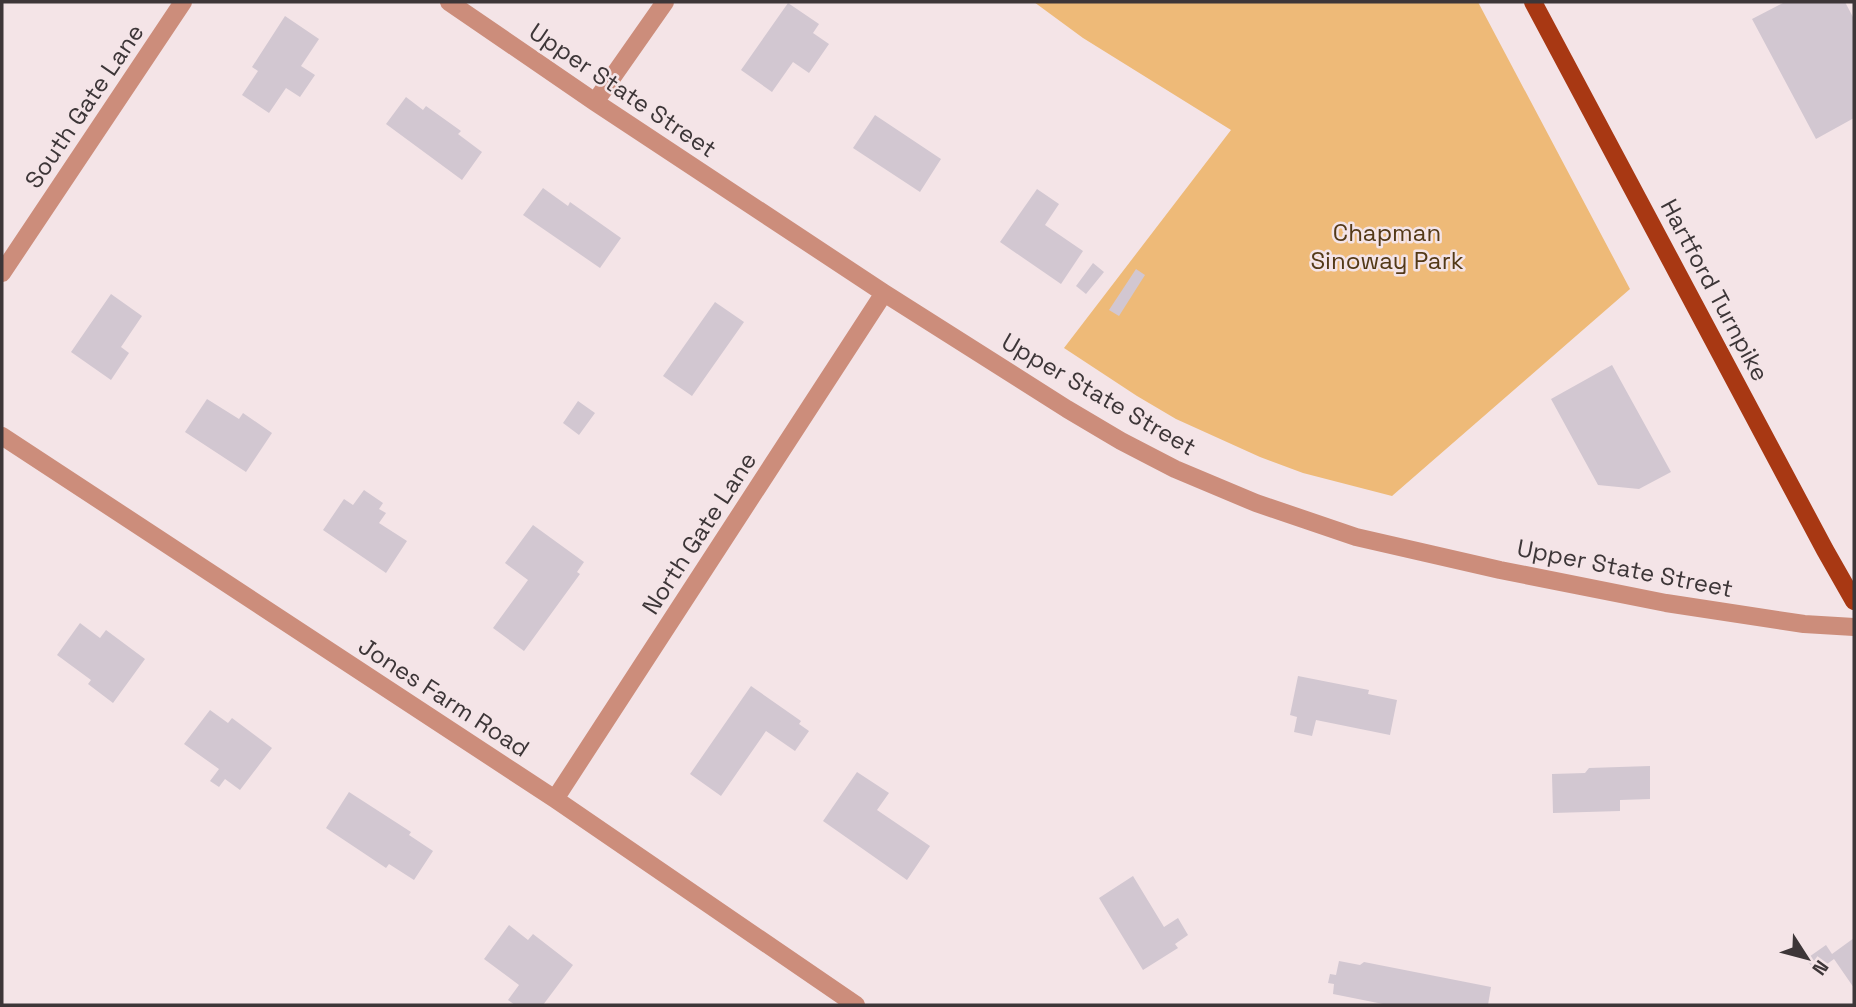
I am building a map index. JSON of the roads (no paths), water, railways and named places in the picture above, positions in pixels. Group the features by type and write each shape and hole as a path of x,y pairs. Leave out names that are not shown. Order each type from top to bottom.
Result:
{"main road":[{"name":"Hartford Turnpike","path":"1534,2 1854,601"}],"street":[{"name":"South Gate Lane","path":"2,273 183,2"},
{"name":"Upper State Street","path":"449,2 884,293 1068,410 1175,469 1268,507 1356,537 1666,603 1804,624 1854,627"},
{"path":"595,102 665,2"},
{"name":"North Gate Lane","path":"555,799 884,293"},
{"name":"Jones Farm Road","path":"2,436 555,799 856,1005"}],"park label":[{"name":"Chapman Sinoway Park","path":"1387,246"}]}
